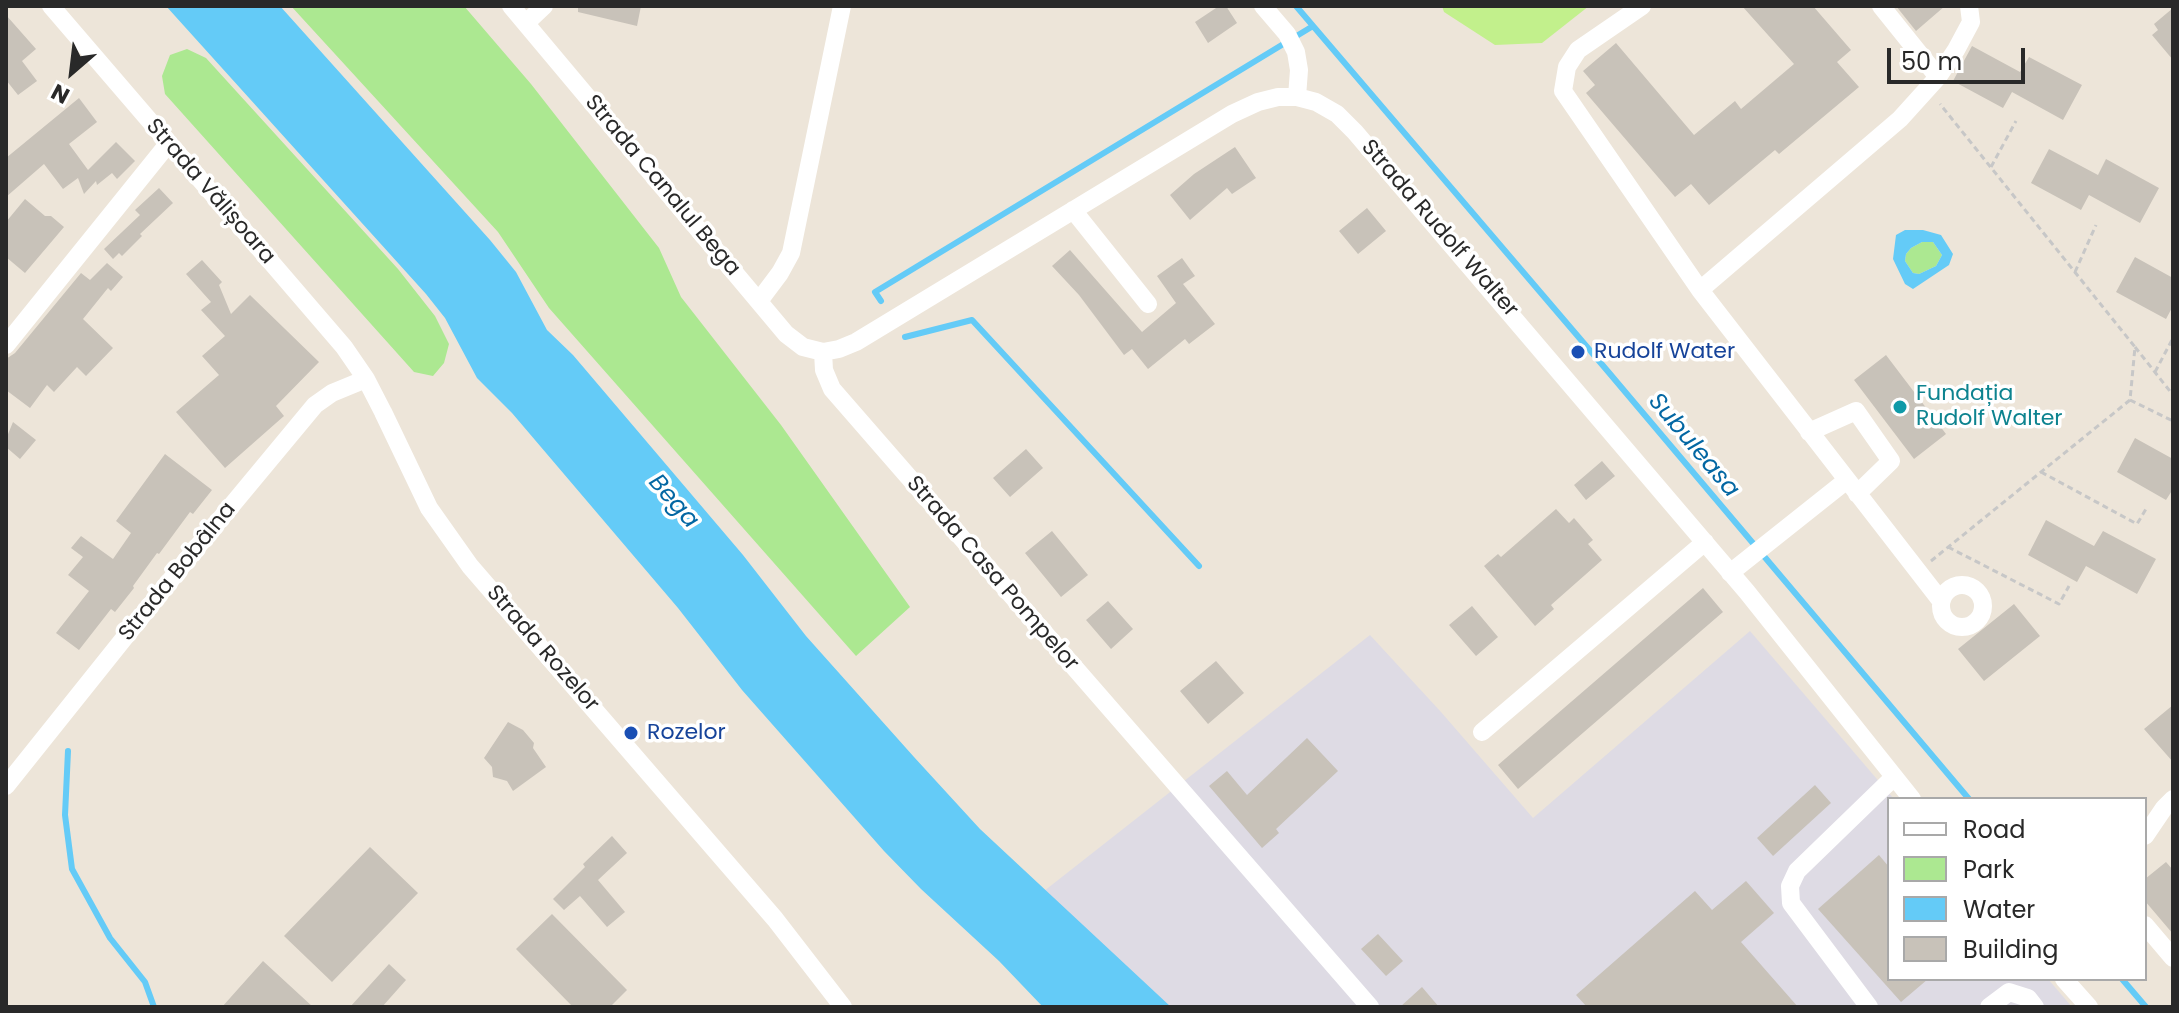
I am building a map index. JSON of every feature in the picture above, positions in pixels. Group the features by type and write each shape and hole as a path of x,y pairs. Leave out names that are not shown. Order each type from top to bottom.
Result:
{"street":[{"name":"Strada Vălișoara","path":"51,6 344,347 366,379"},
{"name":"Strada Canalul Bega","path":"511,6 786,334 803,347 823,352"},
{"path":"526,23 544,6"},
{"path":"759,301 791,253 842,6"},
{"path":"1263,6 1287,34 1296,52 1299,70 1297,97"},
{"path":"1642,6 1578,50 1567,67 1563,91 1700,290 1941,601"},
{"path":"1881,6 1933,82"},
{"path":"1700,290 1900,119 1956,50 1971,22 1969,6"},
{"name":"Strada Rudolf Walter","path":"823,352 856,342 1232,114 1278,97 1297,97 1316,102 1337,114 1355,132 1705,542 1734,569 1910,797"},
{"path":"6,345 168,144"},
{"path":"1073,210 1148,304"},
{"name":"Strada Casa Pompelor","path":"823,352 824,370 832,389 1370,1007"},
{"name":"Strada Bobâlna","path":"6,786 315,405 332,393 366,379"},
{"name":"Strada Rozelor","path":"366,379 429,508 470,566 775,919 843,1007"},
{"path":"1734,569 1794,522 1891,461 1856,411 1809,432"},
{"path":"1482,732 1705,542"},
{"path":"1869,1007 1791,903 1790,886 1797,871 1894,777"},
{"path":"2147,833 2173,799"},
{"path":"2147,927 2173,958"},
{"path":"2066,981 2089,1007"},
{"path":"1989,1007 2009,992 2028,998 2035,1007"}],"path":[{"path":"1933,82 1991,167 2173,395"},
{"path":"1991,167 2016,121"},
{"path":"2075,272 2096,225"},
{"path":"2155,372 2173,338"},
{"path":"1918,572 2130,400 2135,347"},
{"path":"2130,400 2173,421"},
{"path":"2041,472 2137,524 2146,509"},
{"path":"1948,547 2059,604 2069,586"}],"shaded area":[{"path":"1750,631 1892,797 1887,797 1887,981 2050,981 2072,1007 1156,1007 1039,895 1370,635 1533,818"}],"green space":[{"path":"291,6 464,6 531,84 659,248 681,297 781,425 910,607 856,656 549,308 498,232"},
{"path":"1442,6 1589,6 1542,43 1495,45 1444,12"},
{"path":"187,49 206,58 398,269 435,316 449,344 444,363 433,376 414,372 165,94 162,76 170,55"},
{"path":"1922,242 1933,242 1942,255 1936,266 1919,274 1913,273 1905,261 1906,254"}],"water":[{"name":"Bega","path":"166,6 280,6 490,240 516,272 547,330 573,355 743,555 806,636 980,829 1171,1007 1043,1007 999,961 921,889 742,690 678,608 512,413 477,378 445,318 426,294"},
{"path":"1905,230 1923,230 1941,235 1953,254 1949,265 1913,289 1905,284 1893,259 1896,235","holes":["1922,242 1933,242 1942,255 1936,266 1919,274 1913,273 1905,261 1906,254"]}],"building":[{"path":"578,6 641,6 637,26 578,12"},
{"path":"1219,6 1226,6 1237,23 1208,43 1195,22"},
{"path":"1742,6 1813,6 1851,50 1837,62 1859,87 1779,154 1775,150 1709,205 1691,184 1675,197 1586,93 1595,85 1583,71 1616,43 1694,135 1735,101 1741,109 1794,64"},
{"path":"1896,6 1945,6 1916,31"},
{"path":"2173,8 2173,60 2152,35 2158,30 2154,24"},
{"path":"6,15 36,49 22,61 37,81 18,95 6,80"},
{"path":"1972,46 2020,72 2029,57 2082,85 2063,120 2012,92 2003,108 1953,81"},
{"path":"79,98 97,122 69,144 88,170 116,142 135,161 117,179 112,173 97,185 96,181 84,194 78,178 63,189 44,164 6,197 6,158"},
{"path":"1235,147 1256,178 1232,194 1227,188 1190,220 1170,195 1194,174"},
{"path":"2049,149 2098,175 2106,159 2159,188 2140,223 2089,195 2081,210 2031,183"},
{"path":"159,188 173,203 122,256 119,253 113,259 104,249 140,215 135,210"},
{"path":"25,199 64,227 25,273 6,257 6,222"},
{"path":"1367,208 1386,231 1358,254 1339,231"},
{"path":"1070,250 1142,332 1176,303 1157,276 1182,258 1195,276 1183,284 1215,324 1189,344 1185,339 1148,369 1132,349 1124,355 1079,295 1052,266"},
{"path":"2135,257 2173,278 2173,306 2166,319 2116,292"},
{"path":"202,260 222,282 219,285 231,314 250,295 319,362 276,406 284,416 225,468 176,412 219,375 202,356 225,336 201,310 211,302 186,274"},
{"path":"107,263 123,277 111,291 108,288 83,319 113,348 86,376 77,367 54,392 47,385 30,408 6,390 6,359 15,353 81,273 90,280"},
{"name":"Fundația Rudolf Walter","path":"1886,355 1946,434 1914,459 1854,380"},
{"path":"13,422 36,440 20,459 6,447"},
{"path":"2135,438 2173,459 2173,489 2166,500 2117,472"},
{"path":"1026,449 1043,468 1010,497 993,478"},
{"path":"165,454 212,490 157,553 115,612 111,609 79,650 56,633 89,591 68,575 83,557 71,548 81,536 113,559 131,533 116,521"},
{"path":"1602,461 1615,476 1586,500 1574,485"},
{"path":"1556,509 1569,523 1574,518 1593,540 1588,544 1602,560 1551,605 1554,609 1535,626 1484,566 1498,554 1501,557"},
{"path":"2046,520 2094,546 2103,531 2156,559 2137,594 2086,566 2077,582 2028,555"},
{"path":"1052,531 1088,575 1061,597 1025,553"},
{"path":"1703,588 1723,612 1518,789 1498,765"},
{"path":"1108,601 1133,629 1111,649 1086,620"},
{"path":"2014,604 2040,636 1984,681 1958,649"},
{"path":"1472,606 1498,637 1476,656 1449,625"},
{"path":"1216,661 1244,693 1208,724 1180,691"},
{"path":"2173,705 2173,762 2144,729"},
{"path":"508,722 523,730 534,743 533,748 546,767 513,791 507,781 493,777 492,767 484,758"},
{"path":"1307,738 1338,771 1276,829 1279,833 1262,848 1209,786 1227,771 1247,795"},
{"path":"1815,785 1831,803 1773,856 1757,838"},
{"path":"612,836 627,853 598,880 625,912 607,927 580,896 564,910 553,899"},
{"path":"370,847 418,893 332,982 284,936"},
{"path":"1879,855 1887,865 1887,981 1926,981 1901,1002 1818,909"},
{"path":"2166,862 2173,870 2173,934 2147,903 2147,877"},
{"path":"1746,881 1774,913 1741,942 1798,1007 1587,1007 1576,995 1695,891 1712,910"},
{"path":"552,914 627,990 610,1007 573,1007 516,949"},
{"path":"1378,934 1403,961 1386,976 1361,949"},
{"path":"263,961 313,1007 222,1007"},
{"path":"389,964 406,980 382,1007 350,1007"},
{"path":"1422,987 1439,1007 1400,1007"}],"waterway":[{"name":"Subuleasa","path":"1296,6 1967,797"},
{"path":"881,301 875,292 1313,26"},
{"path":"905,337 972,320 1199,566"},
{"path":"68,751 65,815 72,869 110,938 145,982 154,1007"},
{"name":"Subuleasa","path":"2124,981 2146,1007"}],"place":[{"name":"Rudolf Water","path":"1578,352"},
{"name":"Fundația Rudolf Walter","path":"1900,407"},
{"name":"Rozelor","path":"631,733"}]}
